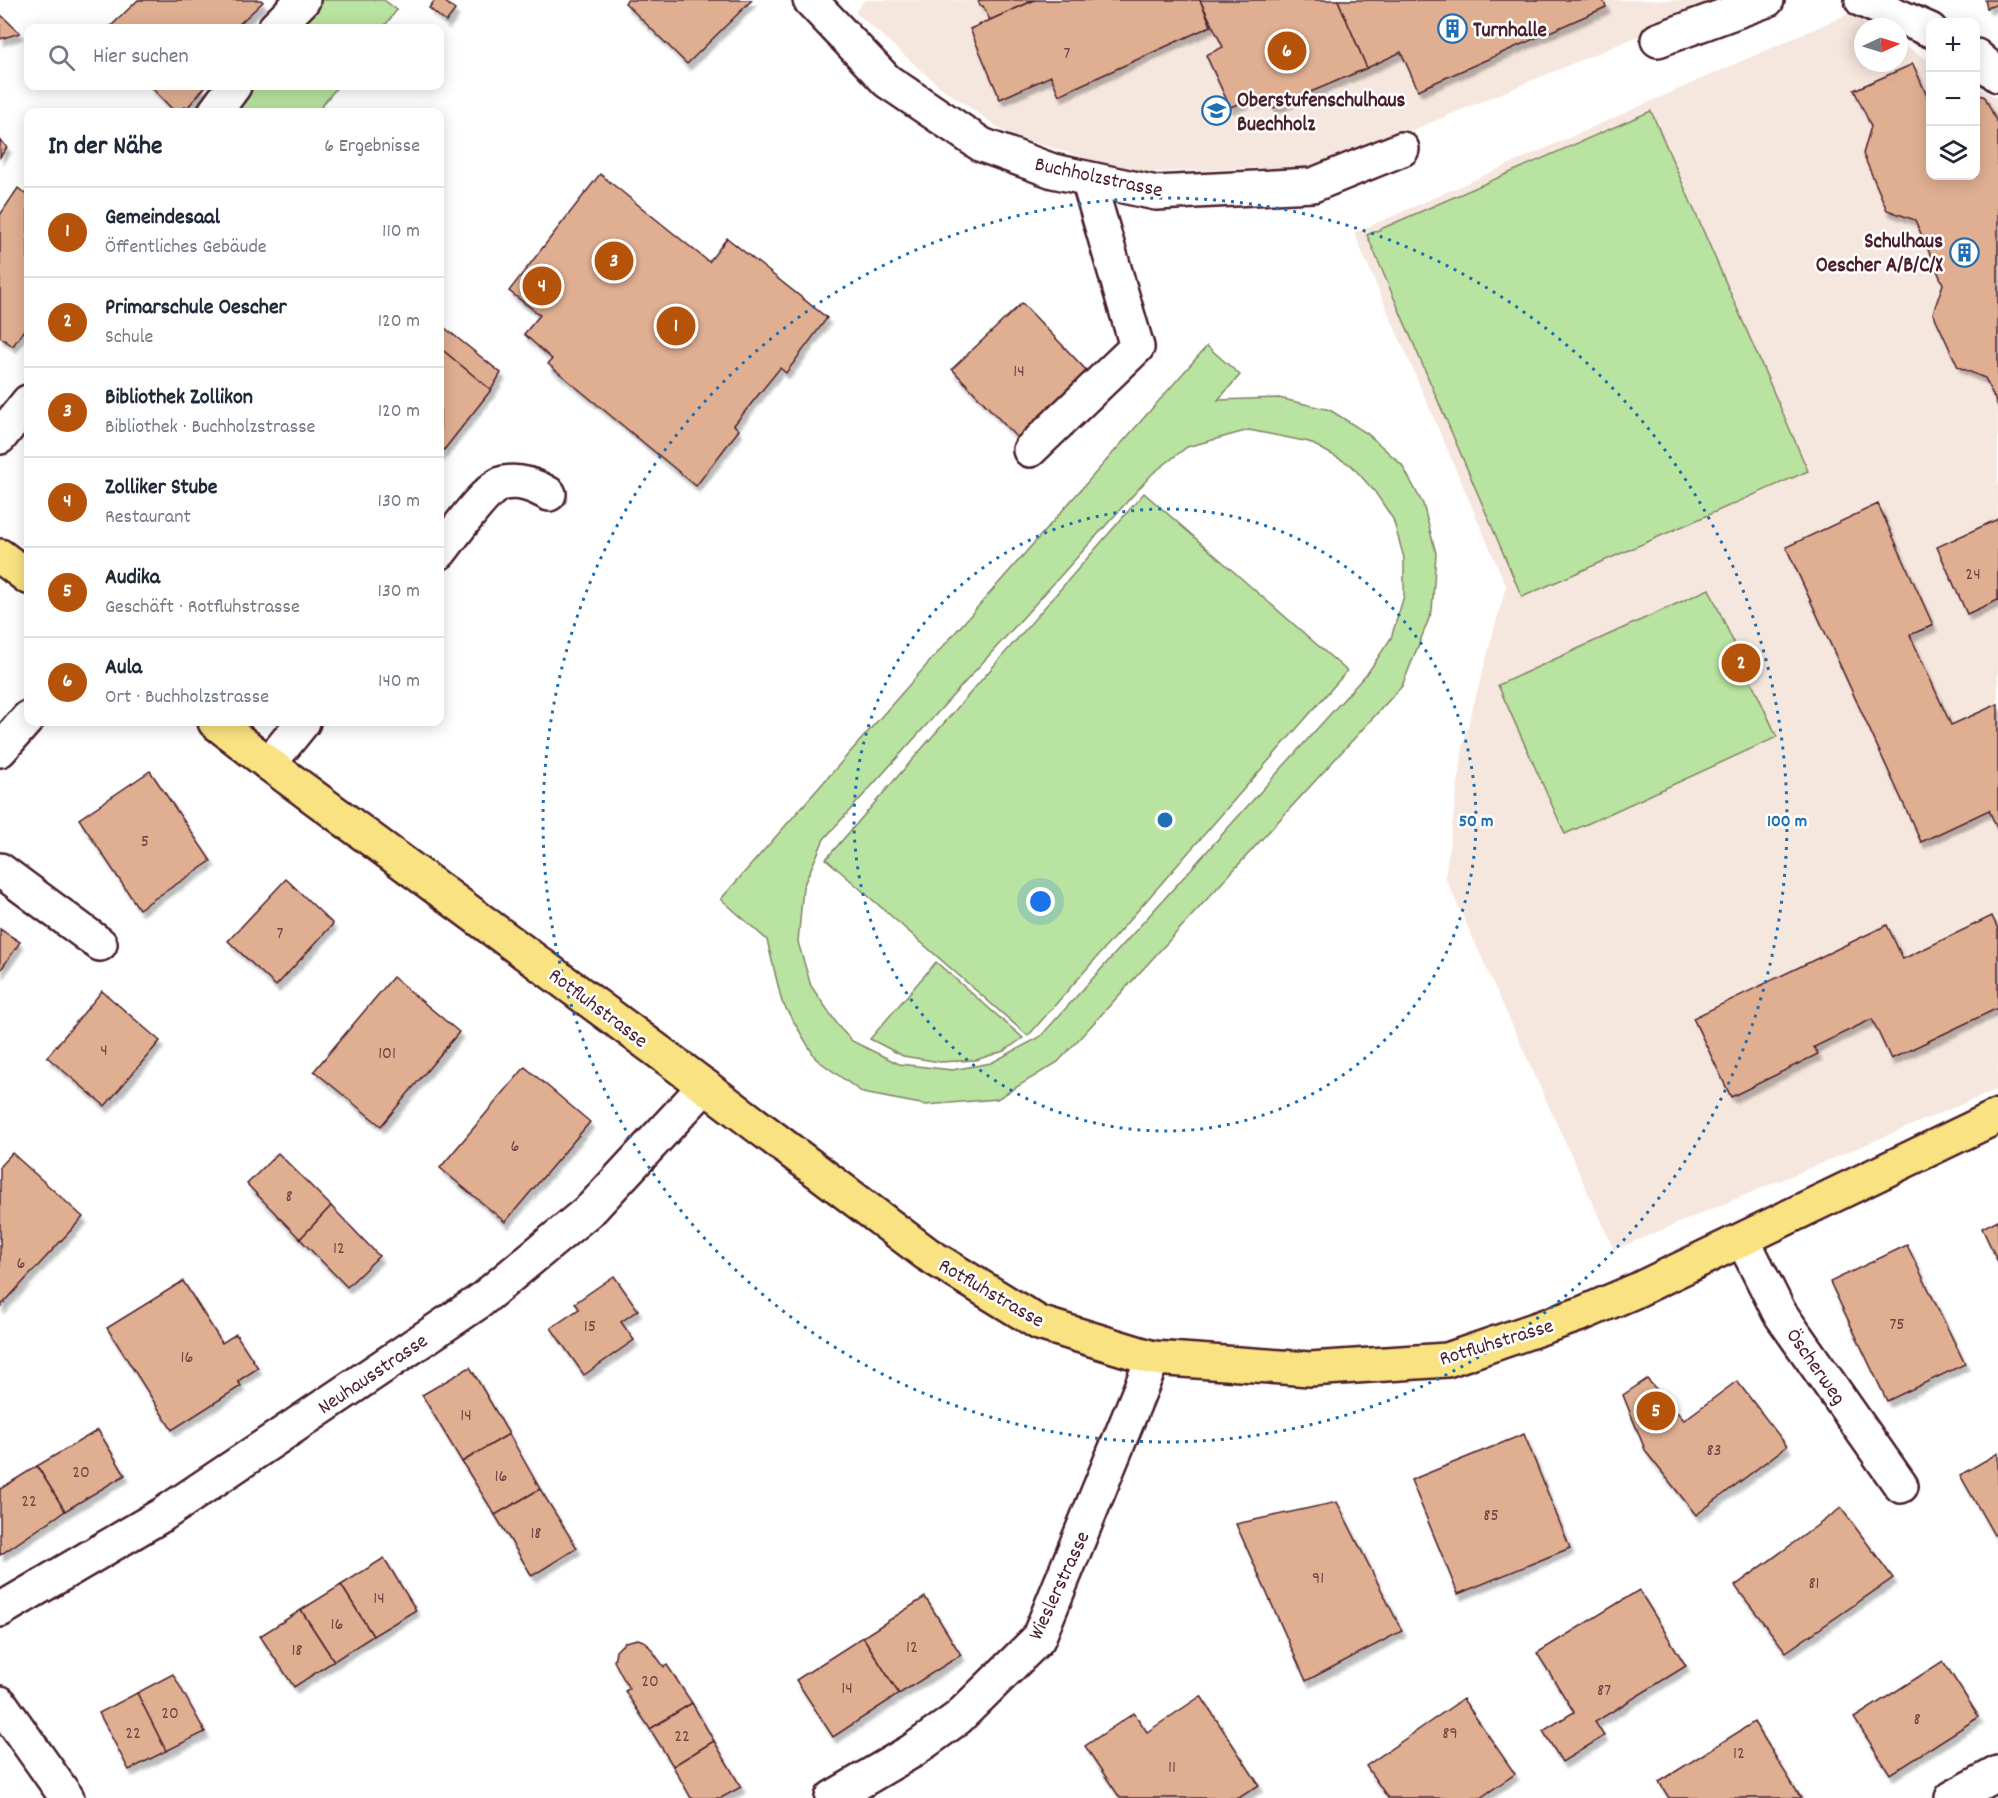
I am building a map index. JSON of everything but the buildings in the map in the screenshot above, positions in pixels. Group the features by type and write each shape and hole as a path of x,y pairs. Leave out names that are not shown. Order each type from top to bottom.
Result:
{"main road":[{"path":"0,556 24,574"},
{"name":"Rotfluhstrasse","path":"220,726 927,1254 1039,1323 1153,1358 1310,1369 1447,1360 1581,1314 1743,1240 1998,1116"}],"street":[{"path":"279,24 303,0"},
{"name":"Buchholzstrasse","path":"810,0 886,81 982,145 1053,171 1156,193 1312,185 1402,149"},
{"path":"1658,40 1767,0"},
{"path":"1862,0 1926,28"},
{"path":"1980,59 1998,75"},
{"path":"219,108 231,90"},
{"path":"1030,450 1137,347 1088,179"},
{"path":"0,437 24,407"},
{"path":"444,547 486,495 501,483 519,482 534,486 549,494"},
{"path":"0,750 24,723"},
{"path":"269,764 300,726"},
{"path":"0,870 100,944"},
{"name":"Neuhausstrasse","path":"0,1610 162,1515 480,1301 592,1208 705,1086"},
{"name":"Öscherweg","path":"1743,1240 1779,1312 1901,1486"},
{"name":"Wieslerstrasse","path":"832,1798 912,1751 958,1718 1038,1639 1153,1358"},
{"path":"0,1703 67,1798"},
{"path":"1952,1798 1998,1773"}],"shaded area":[{"name":"Oberstufenschulhaus Buechholz","path":"865,0 1725,0 1322,168 1254,168 1135,173 1009,135 939,86 855,12"},
{"path":"1848,14 1855,18 1854,72 1908,72 1908,48 1926,59 1926,180 1980,180 1980,88 1998,99 1998,1089 1614,1250 1445,877 1464,740 1506,586 1354,233"}],"green space":[{"path":"320,0 384,0 397,10 386,24 305,24"},
{"path":"239,90 335,90 320,108 233,108 223,101"},
{"path":"1651,111 1808,471 1522,597 1367,235"},
{"path":"1207,346 1240,375 1218,400 1279,398 1330,410 1368,434 1402,465 1423,504 1436,553 1432,611 1402,686 1058,1062 997,1099 926,1105 863,1093 816,1059 782,1002 767,940 721,899","holes":["1249,430 1309,442 1351,465 1375,492 1393,519 1404,558 1404,596 1391,638 1369,671 1040,1037 991,1063 952,1070 899,1064 852,1041 840,1028 811,986 798,942 803,887 824,839 1152,474 1187,447"]},
{"path":"1144,493 1347,671 1028,1036 826,859"},
{"path":"1709,589 1777,737 1565,834 1498,685"},
{"path":"936,962 1023,1038 1004,1051 976,1060 940,1062 903,1056 870,1039"}],"place":[{"name":"Turnhalle","path":"1452,29"},
{"name":"Aula","path":"1287,51"},
{"name":"Oberstufenschulhaus Buechholz","path":"1216,111"},
{"name":"Schulhaus Oescher A/B/C/X","path":"1964,252"},
{"name":"Bibliothek Zollikon","path":"614,261"},
{"name":"Zolliker Stube","path":"542,286"},
{"name":"Gemeindesaal","path":"676,326"},
{"name":"Primarschule Oescher","path":"1741,663"},
{"name":"Audika","path":"1656,1411"}]}
